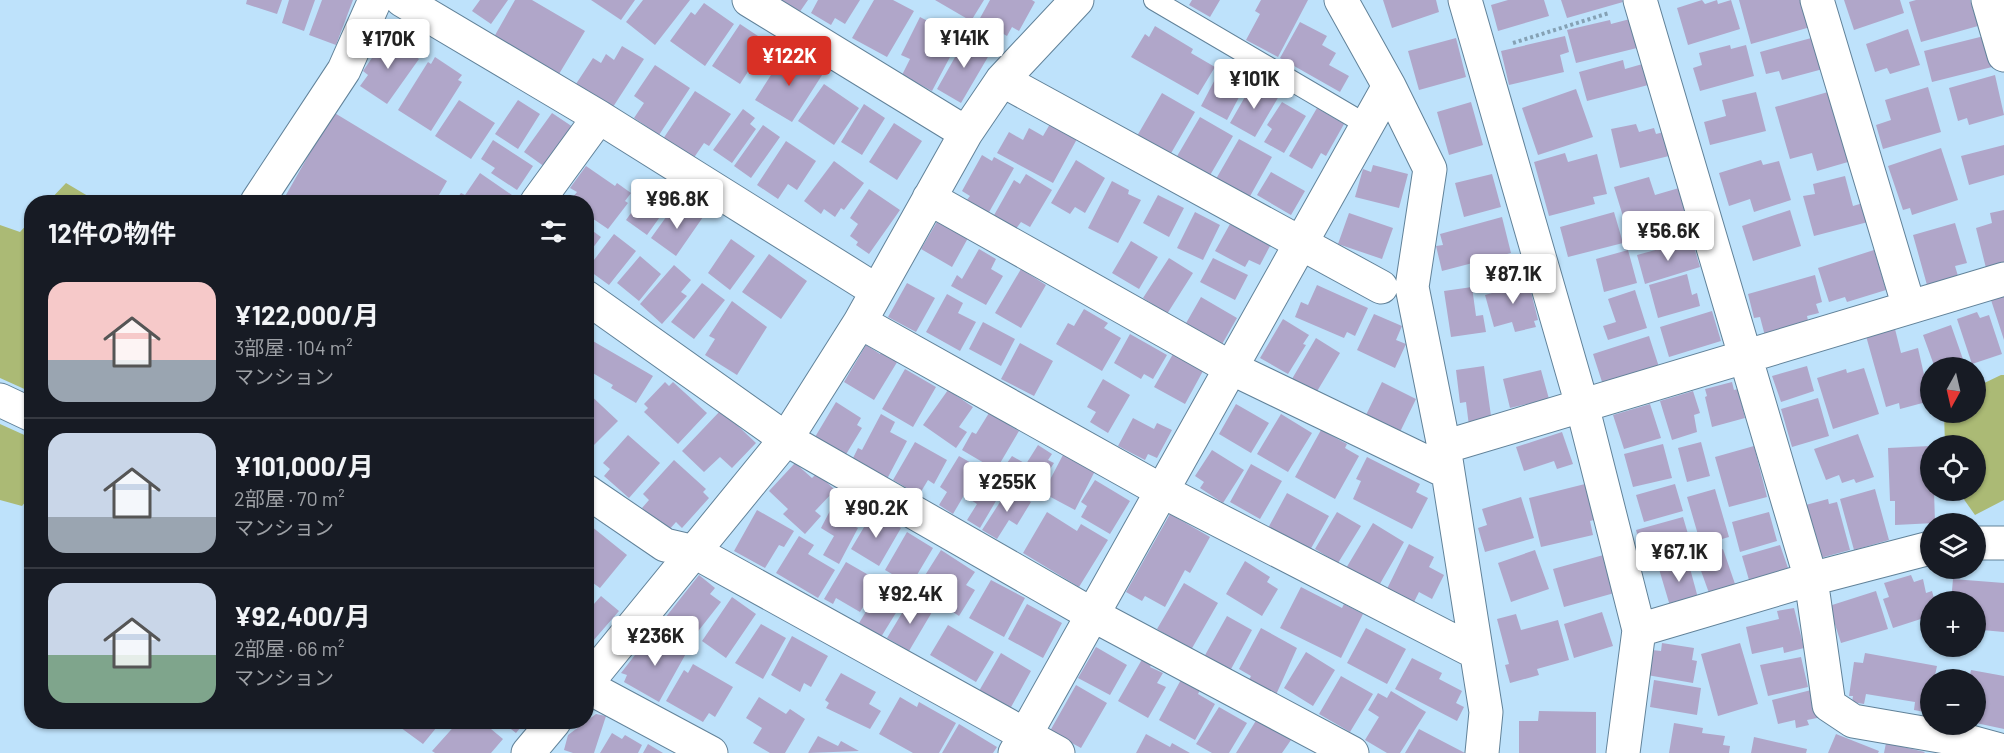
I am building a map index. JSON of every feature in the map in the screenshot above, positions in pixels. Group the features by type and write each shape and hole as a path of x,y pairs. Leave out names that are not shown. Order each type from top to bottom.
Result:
{"street":[{"path":"262,195 344,70 375,0"},
{"path":"402,0 598,117 877,291"},
{"path":"749,0 966,133"},
{"path":"594,675 786,439 860,322 966,133 1002,80 1077,0"},
{"path":"1341,0 1389,86 1430,169 1412,287 1445,460 1486,712 1482,753"},
{"path":"1465,0 1582,405 1639,630 1623,753"},
{"path":"1817,0 1909,307"},
{"path":"1988,0 2004,55"},
{"path":"1640,2 1811,579 1829,705 1853,721 1963,740 2004,751"},
{"path":"1002,80 1381,287"},
{"path":"1020,744 1389,86"},
{"path":"542,195 598,117"},
{"path":"929,198 1231,368 1445,460 1582,405 2004,279"},
{"path":"594,303 786,439 1093,615 1352,753"},
{"path":"860,322 1162,491 1475,652"},
{"path":"0,400 24,411"},
{"path":"594,496 665,545 695,552 1020,744 1058,753"},
{"path":"1986,543 2004,543"},
{"path":"1639,630 1811,579 1920,551"},
{"path":"594,689 711,753"},
{"path":"528,753 549,729"}],"lane":[{"path":"1154,0 1367,125"}],"path":[{"path":"1480,53 1640,2"}],"green space":[{"path":"66,183 86,195 55,195"},
{"path":"0,225 20,232 24,228 24,389 0,378"},
{"path":"2004,375 2004,500 1979,513 1974,513 1965,501 1986,501 1986,435 1945,435 1944,423 1986,423 1986,382"},
{"path":"0,424 24,435 24,504 22,506 0,500"}],"building":[{"path":"247,0 282,0 277,14 246,4"},
{"path":"289,0 315,0 304,31 282,23"},
{"path":"322,0 353,0 336,45 309,35"},
{"path":"480,0 508,0 491,24 472,11"},
{"path":"515,0 532,0 585,31 559,74 494,37"},
{"path":"591,0 635,0 621,20"},
{"path":"643,0 690,0 655,45 626,22"},
{"path":"778,0 808,0 799,13"},
{"path":"818,0 860,0 845,24 835,18 831,25 811,13"},
{"path":"874,0 893,0 914,11 887,57 852,38"},
{"path":"935,0 984,0 971,21"},
{"path":"990,0 1032,0 1035,2 1019,31 1012,27 1007,36 979,20"},
{"path":"1192,0 1220,0 1210,17 1189,5"},
{"path":"1261,0 1308,0 1278,57 1246,40 1260,14 1255,11"},
{"path":"1383,0 1436,0 1439,12 1392,28"},
{"path":"1508,0 1544,0 1549,16 1498,31 1491,5"},
{"path":"1561,0 1622,0 1623,2 1567,18"},
{"path":"1702,0 1705,4 1717,0 1718,4 1731,0 1740,29 1688,45 1677,8"},
{"path":"1739,0 1806,0 1814,26 1751,44"},
{"path":"1844,0 1900,0 1904,13 1854,30"},
{"path":"1970,0 1978,26 1921,42 1909,2"},
{"path":"704,3 734,24 705,66 670,41 691,12 695,15"},
{"path":"920,17 960,38 932,91 902,75 910,59 901,55"},
{"path":"1630,19 1637,48 1576,63 1567,30 1610,20 1611,24"},
{"path":"1300,22 1327,36 1322,45 1336,53 1329,65 1349,76 1340,92 1280,58"},
{"path":"740,24 767,42 740,84 712,66"},
{"path":"1155,26 1193,49 1191,53 1215,67 1198,95 1131,57 1145,34 1149,37"},
{"path":"1908,29 1920,65 1890,74 1887,68 1875,72 1866,44"},
{"path":"387,36 419,59 387,104 360,86 368,75 363,71"},
{"path":"967,36 992,50 961,103 937,89"},
{"path":"1565,36 1569,52 1560,55 1564,72 1509,85 1501,51"},
{"path":"1984,36 1992,67 1932,82 1924,51"},
{"path":"1815,37 1823,69 1782,80 1779,71 1766,74 1760,52"},
{"path":"1456,38 1466,77 1419,90 1408,51"},
{"path":"1730,45 1731,49 1746,45 1754,76 1700,91 1693,68 1702,65 1699,53"},
{"path":"622,46 644,59 613,107 576,84 593,58 601,63 606,54 614,60"},
{"path":"785,53 801,63 804,59 824,72 792,122 755,100"},
{"path":"435,57 462,75 458,80 462,82 431,131 398,110 428,62 431,64"},
{"path":"1623,60 1625,69 1646,63 1652,84 1587,101 1579,72"},
{"path":"655,65 690,88 659,135 634,118 644,103 634,96"},
{"path":"1221,68 1247,82 1227,120 1201,106"},
{"path":"1995,75 2004,115 1969,125 1967,118 1958,121 1949,88"},
{"path":"824,84 859,108 834,145 798,121"},
{"path":"1260,85 1279,96 1255,137 1230,123 1250,88 1256,92"},
{"path":"1928,87 1941,132 1883,149 1876,125 1891,120 1885,100"},
{"path":"1576,89 1593,137 1538,155 1522,108"},
{"path":"695,91 731,114 709,146 704,143 693,159 663,139"},
{"path":"1756,92 1766,131 1710,145 1704,122 1726,116 1722,100"},
{"path":"1828,92 1848,162 1817,171 1812,153 1790,159 1775,107"},
{"path":"1162,93 1195,112 1170,155 1137,136"},
{"path":"459,100 495,123 471,159 435,136"},
{"path":"518,100 540,114 518,149 495,134"},
{"path":"1282,102 1306,116 1284,153 1264,142 1272,129 1267,125"},
{"path":"1471,102 1483,145 1449,155 1437,112"},
{"path":"864,104 885,118 862,155 841,142"},
{"path":"1317,108 1344,124 1326,156 1321,153 1312,169 1289,156"},
{"path":"743,109 755,118 750,124 756,129 732,163 713,150"},
{"path":"333,112 447,181 439,195 286,195"},
{"path":"552,113 573,127 545,167 524,152"},
{"path":"1200,117 1233,136 1209,177 1176,158"},
{"path":"894,123 922,141 897,180 869,162"},
{"path":"1050,124 1077,139 1053,183 997,153 1009,132 1023,140 1029,128 1043,136"},
{"path":"1636,124 1639,132 1654,128 1656,134 1664,132 1669,156 1620,168 1611,129"},
{"path":"763,125 780,137 751,178 734,166"},
{"path":"1239,139 1272,157 1249,198 1216,179"},
{"path":"493,140 533,166 517,190 491,173 495,168 481,159"},
{"path":"786,141 816,161 797,190 788,184 778,199 757,185"},
{"path":"2004,145 2004,175 1969,185 1961,156"},
{"path":"1941,148 1958,200 1912,215 1910,208 1903,210 1888,166"},
{"path":"1565,153 1568,162 1597,154 1607,194 1593,197 1595,204 1549,216 1534,162"},
{"path":"982,155 992,161 994,157 1014,168 988,214 966,201 970,196 962,191"},
{"path":"1076,160 1105,178 1085,213 1075,207 1070,214 1051,203"},
{"path":"1761,160 1763,165 1779,161 1791,200 1754,212 1750,199 1729,206 1719,173"},
{"path":"834,161 864,183 844,210 841,208 835,217 824,209 821,214 804,201"},
{"path":"1373,165 1408,174 1399,208 1355,197 1363,169 1371,172"},
{"path":"586,166 615,186 617,183 631,193 625,201 628,203 608,229 594,219 594,195 575,195 577,192 570,188"},
{"path":"1271,172 1305,191 1291,215 1257,195"},
{"path":"480,173 512,195 465,195"},
{"path":"1026,174 1052,190 1030,227 1021,222 1015,230 993,217 1014,180 1020,184"},
{"path":"1492,174 1501,207 1464,217 1455,183"},
{"path":"1845,176 1853,206 1863,203 1868,222 1814,236 1803,196 1815,194 1813,184"},
{"path":"1649,177 1655,195 1679,188 1693,234 1640,249 1636,234 1629,236 1614,187"},
{"path":"1112,181 1129,190 1128,194 1141,200 1118,243 1088,228"},
{"path":"869,189 900,210 869,254 856,245 858,242 850,236 858,224 850,218"},
{"path":"646,192 667,207 647,235 626,220"},
{"path":"1158,195 1184,208 1169,237 1143,223"},
{"path":"688,206 703,217 676,256 651,238 669,213 678,219"},
{"path":"1790,210 1801,246 1753,261 1742,226"},
{"path":"2004,210 2004,263 1986,268 1976,228 1992,223 1990,213"},
{"path":"1195,212 1220,225 1203,260 1177,248"},
{"path":"1614,212 1623,243 1568,257 1560,227"},
{"path":"1349,213 1393,228 1382,259 1338,244"},
{"path":"1502,217 1511,253 1442,271 1436,246 1443,245 1440,234"},
{"path":"938,220 968,238 952,267 921,249"},
{"path":"1955,223 1967,263 1955,266 1958,276 1927,285 1913,235"},
{"path":"1230,224 1270,246 1260,265 1249,260 1245,267 1215,251"},
{"path":"594,232 601,237 594,246"},
{"path":"614,234 636,251 609,285 594,274 594,260"},
{"path":"731,239 755,256 730,290 708,273"},
{"path":"1692,240 1700,267 1645,284 1637,255"},
{"path":"1131,241 1158,257 1139,289 1112,273"},
{"path":"979,249 996,259 991,269 1003,276 986,305 951,286 957,275 962,279"},
{"path":"1628,250 1637,283 1604,292 1596,259"},
{"path":"1874,250 1886,290 1847,302 1845,297 1829,302 1818,268"},
{"path":"769,254 807,281 781,319 742,292"},
{"path":"640,256 661,274 639,301 617,283"},
{"path":"1169,258 1193,273 1167,314 1143,298"},
{"path":"1213,258 1248,275 1235,300 1200,282"},
{"path":"674,265 691,280 681,292 687,296 662,324 640,304"},
{"path":"1021,269 1046,285 1021,328 995,313"},
{"path":"1687,274 1692,295 1697,293 1700,306 1658,318 1649,285"},
{"path":"1815,275 1822,302 1816,304 1819,313 1807,316 1809,325 1765,336 1760,317 1754,318 1748,294"},
{"path":"1527,276 1538,320 1534,321 1536,327 1515,332 1512,322 1494,327 1485,295 1506,289 1504,282"},
{"path":"702,283 725,300 694,339 671,322"},
{"path":"907,283 935,298 916,332 888,317"},
{"path":"1317,285 1368,308 1355,336 1347,332 1344,338 1295,317 1301,302 1308,305"},
{"path":"1472,287 1476,316 1483,315 1486,332 1451,337 1444,291"},
{"path":"1635,290 1647,328 1608,340 1603,326 1616,322 1608,299"},
{"path":"947,294 963,303 958,313 976,322 960,351 926,332"},
{"path":"2004,296 2004,340 1991,300"},
{"path":"1201,297 1237,318 1221,346 1185,325"},
{"path":"732,301 767,327 737,375 705,355 715,339 709,336"},
{"path":"1084,309 1108,323 1104,328 1121,338 1102,371 1056,344 1068,323 1074,326"},
{"path":"1712,311 1721,341 1669,357 1660,327"},
{"path":"1977,312 1980,318 1989,315 2002,354 1986,359 1986,357 1970,357 1957,319"},
{"path":"1374,314 1402,326 1396,340 1406,344 1395,368 1357,350"},
{"path":"1283,319 1309,335 1303,344 1306,345 1288,374 1260,358"},
{"path":"983,322 1015,339 1001,366 969,349"},
{"path":"1951,325 1962,357 1931,357 1923,335"},
{"path":"1895,329 1901,353 1918,348 1920,404 1900,409 1899,403 1886,407 1866,336"},
{"path":"1130,334 1167,355 1153,379 1144,374 1141,379 1114,363"},
{"path":"1649,336 1659,367 1603,385 1593,354"},
{"path":"1316,338 1340,353 1316,393 1292,379"},
{"path":"594,342 653,376 636,403 611,388 613,385 594,374"},
{"path":"1020,343 1053,361 1034,396 1001,379"},
{"path":"866,345 880,354 882,349 899,359 874,400 844,382"},
{"path":"1173,354 1203,371 1185,404 1154,387"},
{"path":"1484,366 1492,423 1469,426 1466,402 1460,403 1456,370"},
{"path":"1807,366 1814,391 1781,402 1772,376"},
{"path":"1864,368 1879,414 1833,429 1817,378 1846,369 1847,373"},
{"path":"905,369 936,387 913,427 882,409"},
{"path":"1541,370 1549,399 1510,408 1503,379"},
{"path":"1103,379 1130,395 1108,433 1090,422 1096,412 1087,407"},
{"path":"665,382 669,386 673,382 707,413 678,444 644,412 648,408 644,404"},
{"path":"1382,382 1416,399 1400,432 1366,415"},
{"path":"1732,382 1734,390 1738,389 1745,418 1712,427 1705,389"},
{"path":"948,390 973,407 959,427 967,432 956,448 923,425"},
{"path":"1693,391 1700,413 1694,415 1697,432 1672,440 1660,401"},
{"path":"594,398 618,421 594,445"},
{"path":"1818,398 1829,436 1792,447 1781,409"},
{"path":"836,402 861,418 857,425 862,428 845,456 815,437"},
{"path":"1236,404 1269,423 1251,453 1219,434"},
{"path":"1650,404 1661,438 1624,449 1613,415"},
{"path":"721,410 756,443 732,468 720,457 704,472 682,451"},
{"path":"989,413 1013,421 1010,426 1019,431 996,470 962,450 972,432 976,434"},
{"path":"881,414 895,422 890,432 907,441 887,479 852,460 858,448 862,450"},
{"path":"1281,414 1312,433 1288,472 1257,454"},
{"path":"1133,418 1154,429 1157,423 1172,430 1157,458 1148,454 1145,460 1118,446"},
{"path":"1321,430 1347,444 1345,448 1359,456 1335,499 1295,477"},
{"path":"1562,432 1573,464 1557,469 1554,461 1524,471 1516,447"},
{"path":"1858,434 1874,477 1856,483 1854,479 1842,483 1839,475 1826,480 1814,449"},
{"path":"628,435 660,463 629,498 604,476 610,469 603,463"},
{"path":"915,442 947,460 934,484 928,480 919,495 893,480"},
{"path":"1701,442 1710,476 1687,482 1678,448"},
{"path":"1663,444 1672,478 1633,487 1624,454"},
{"path":"1038,445 1052,454 1048,460 1054,463 1036,491 1002,470 1012,456 1026,464"},
{"path":"1754,446 1767,497 1729,507 1715,457"},
{"path":"1920,446 1920,501 1934,501 1935,513 1920,513 1920,524 1895,525 1895,501 1890,501 1888,448"},
{"path":"1212,450 1244,470 1223,503 1200,488 1204,482 1195,476"},
{"path":"1064,453 1096,469 1075,510 1043,493"},
{"path":"959,456 980,468 953,514 939,505 947,492 940,487"},
{"path":"1367,457 1420,484 1416,492 1428,498 1412,529 1353,499 1361,481 1356,479"},
{"path":"674,460 706,489 703,492 709,498 682,528 676,522 668,531 642,508 649,500 643,494"},
{"path":"795,463 812,478 817,473 835,490 815,511 821,516 805,534 783,514 788,509 769,491"},
{"path":"1251,464 1282,481 1260,519 1230,502"},
{"path":"985,471 1006,484 980,528 967,520 977,504 968,498"},
{"path":"1095,480 1130,501 1110,534 1081,517 1087,506 1081,502"},
{"path":"1585,484 1594,520 1590,521 1593,535 1541,547 1529,498"},
{"path":"1675,484 1683,511 1644,522 1636,495"},
{"path":"843,486 857,494 848,512 853,515 849,524 858,528 839,564 823,555 834,536 821,528"},
{"path":"1009,488 1031,502 1017,525 1009,520 997,539 982,530"},
{"path":"1715,489 1729,537 1701,545 1687,497"},
{"path":"1875,489 1889,540 1854,550 1840,499"},
{"path":"1287,493 1329,516 1309,552 1267,530"},
{"path":"1521,497 1534,538 1485,552 1478,528 1487,525 1482,509"},
{"path":"1828,499 1829,504 1837,502 1850,550 1817,559 1802,506"},
{"path":"757,510 794,531 784,547 779,545 765,568 734,551"},
{"path":"873,512 901,528 879,566 851,549"},
{"path":"1047,512 1077,531 1081,524 1108,540 1079,587 1023,553"},
{"path":"1337,512 1361,526 1338,563 1315,549"},
{"path":"1769,512 1777,541 1740,552 1732,522"},
{"path":"1170,514 1210,537 1190,573 1185,570 1165,607 1145,596 1142,601 1126,592"},
{"path":"1683,517 1691,544 1644,557 1636,530"},
{"path":"1373,523 1404,542 1377,589 1345,570"},
{"path":"594,528 627,555 600,588 594,584"},
{"path":"907,532 933,548 911,585 885,570"},
{"path":"799,536 814,545 808,554 835,570 818,598 776,573"},
{"path":"1409,544 1434,557 1429,567 1444,575 1432,599 1419,592 1412,606 1385,593"},
{"path":"1780,545 1788,568 1749,580 1742,556"},
{"path":"1723,549 1735,584 1709,593 1696,557"},
{"path":"941,550 975,572 966,585 975,590 959,616 917,588"},
{"path":"1535,550 1549,589 1511,602 1498,563"},
{"path":"1607,554 1618,592 1564,607 1553,569"},
{"path":"1245,561 1270,577 1267,582 1278,589 1262,616 1226,594"},
{"path":"1688,561 1698,598 1670,606 1659,569"},
{"path":"846,562 879,581 860,612 836,598 833,604 824,599"},
{"path":"699,575 715,588 710,594 721,602 692,639 665,618"},
{"path":"1911,575 1914,582 1923,579 1926,591 1920,591 1920,619 1893,628 1883,599 1889,597 1884,583"},
{"path":"1953,579 2004,583 2004,632 1986,630 1986,591 1952,591"},
{"path":"991,580 1025,598 1004,637 969,618"},
{"path":"1184,583 1218,603 1191,650 1157,629"},
{"path":"1301,587 1342,608 1344,604 1363,614 1341,658 1280,628"},
{"path":"879,590 902,603 881,637 859,623"},
{"path":"1876,591 1888,629 1841,643 1829,606"},
{"path":"601,596 619,611 594,640 594,604"},
{"path":"732,597 756,614 726,658 702,641"},
{"path":"911,598 932,612 909,651 887,638"},
{"path":"1027,604 1062,623 1043,658 1008,639"},
{"path":"1794,608 1804,648 1784,653 1783,647 1752,654 1746,627 1779,619 1777,611"},
{"path":"1602,612 1613,646 1574,658 1564,624"},
{"path":"1516,614 1521,630 1558,620 1569,660 1537,669 1539,675 1510,683 1505,665 1509,664 1497,619"},
{"path":"1227,616 1252,630 1230,671 1204,657"},
{"path":"761,624 786,638 763,679 735,663"},
{"path":"948,625 994,652 976,682 930,655"},
{"path":"1261,628 1297,648 1275,697 1248,682 1251,676 1239,669"},
{"path":"1366,628 1406,649 1387,684 1347,663"},
{"path":"669,636 689,648 659,702 624,682 627,675 621,673 635,655 651,641 661,647"},
{"path":"792,636 828,656 811,687 804,683 800,692 771,675"},
{"path":"1662,643 1694,648 1692,660 1697,661 1693,683 1647,675 1652,650 1661,651"},
{"path":"1740,643 1758,704 1718,716 1701,654"},
{"path":"1096,647 1127,665 1110,695 1078,678"},
{"path":"1306,652 1335,670 1313,706 1284,688"},
{"path":"1001,653 1031,671 1010,709 979,691"},
{"path":"1865,653 1937,666 1936,669 1920,669 1920,711 1914,710 1915,702 1866,694 1864,704 1852,702 1853,696 1849,696 1854,662 1863,663"},
{"path":"1144,656 1153,661 1150,667 1163,673 1157,683 1166,687 1148,718 1118,701"},
{"path":"1801,657 1808,687 1768,696 1760,665"},
{"path":"1412,658 1442,673 1439,679 1462,691 1456,703 1464,707 1457,721 1395,689"},
{"path":"693,664 733,687 715,717 709,713 703,722 666,701 684,670 688,673"},
{"path":"841,673 876,692 869,704 881,711 870,729 826,708 829,703 825,700"},
{"path":"1986,673 2004,676 2004,729 1986,725"},
{"path":"1183,676 1202,686 1198,694 1215,704 1195,740 1159,720"},
{"path":"1341,676 1373,694 1350,732 1319,714"},
{"path":"1654,680 1701,688 1697,715 1650,707"},
{"path":"1076,685 1107,703 1081,748 1050,731"},
{"path":"1815,689 1822,717 1807,720 1809,725 1796,728 1795,720 1778,724 1772,700"},
{"path":"1391,691 1426,712 1400,753 1387,753 1365,740 1379,717 1368,710 1378,693 1387,698"},
{"path":"759,697 786,714 790,709 805,719 785,753 770,753 753,743 762,728 746,718"},
{"path":"900,697 917,707 919,702 956,723 939,753 913,753 879,734"},
{"path":"1219,707 1247,723 1229,753 1212,753 1196,744"},
{"path":"1539,711 1596,712 1596,753 1519,753 1519,721 1538,721"},
{"path":"594,716 606,716 594,753 573,753 564,750 568,735 576,729 594,729"},
{"path":"1257,719 1291,740 1282,753 1236,753"},
{"path":"1674,723 1703,728 1702,733 1725,736 1723,745 1730,746 1729,753 1669,753"},
{"path":"959,724 997,747 993,753 942,753"},
{"path":"403,729 435,729 423,744"},
{"path":"452,729 491,729 503,739 491,753 435,753 432,751"},
{"path":"1419,729 1465,753 1405,753"},
{"path":"612,733 622,739 625,735 642,745 638,753 600,753"},
{"path":"1146,734 1170,747 1172,743 1190,753 1136,753"},
{"path":"1836,734 1879,751 1878,753 1828,753"},
{"path":"818,736 838,746 841,741 859,751 808,753"},
{"path":"1754,737 1807,749 1806,753 1751,753"},
{"path":"1886,743 1925,752 1884,753"},
{"path":"648,744 663,753 643,753"}]}
